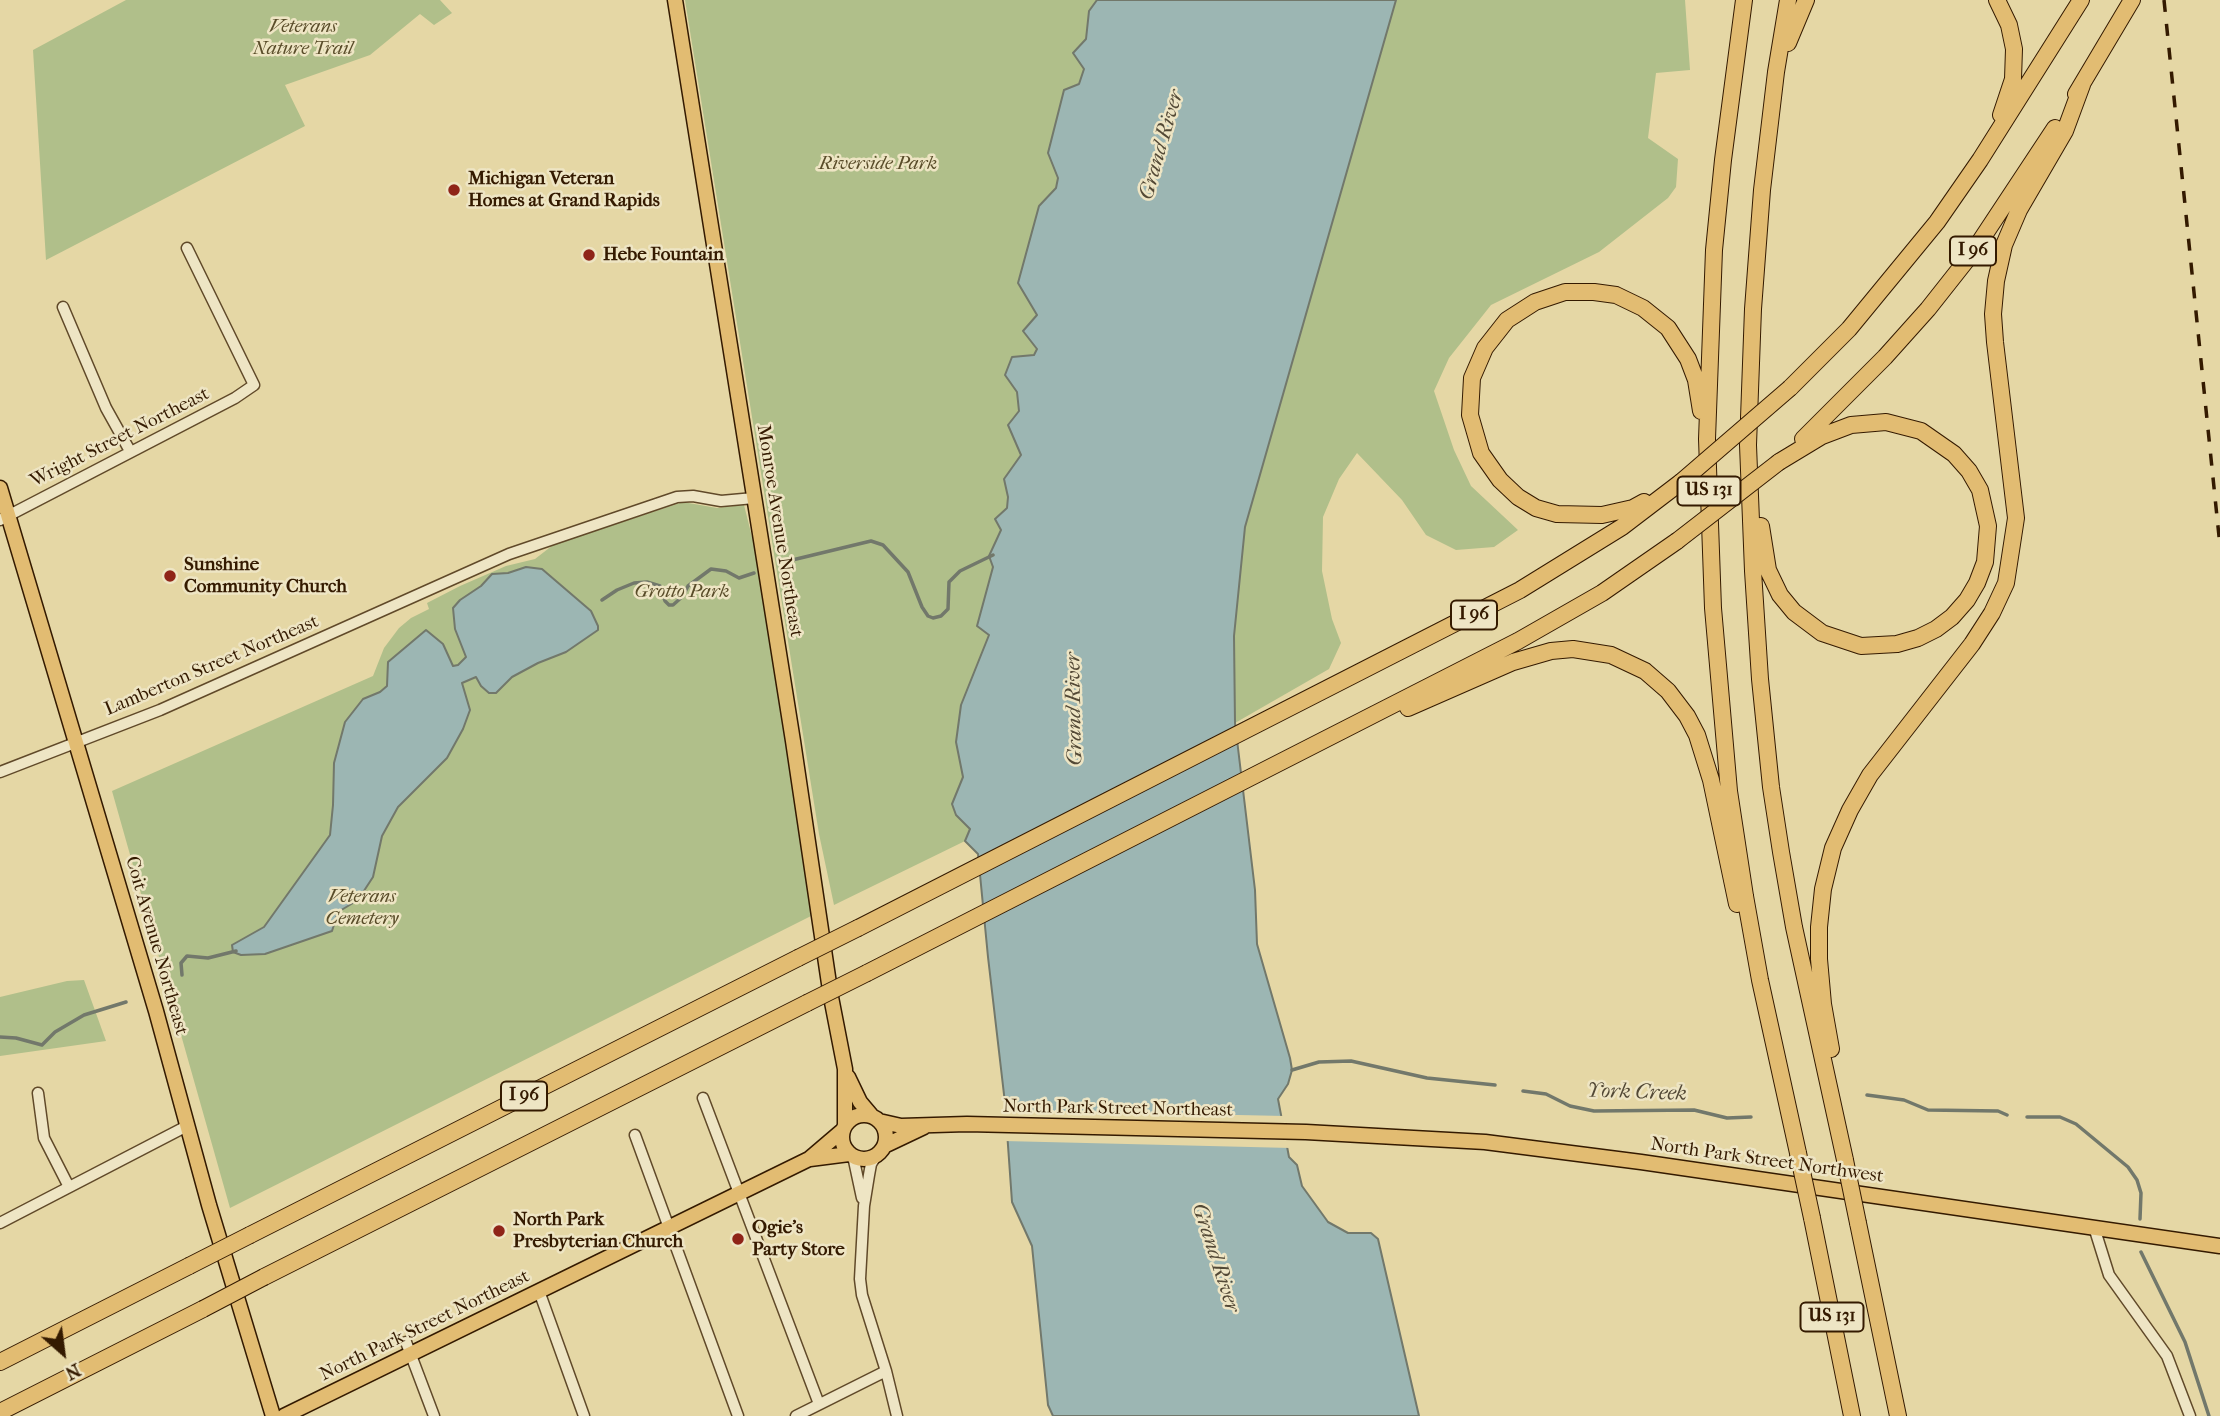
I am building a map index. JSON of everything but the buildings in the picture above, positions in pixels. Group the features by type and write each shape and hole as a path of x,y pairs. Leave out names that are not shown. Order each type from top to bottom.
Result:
{"highway":[{"name":"US 131","path":"1744,0 1726,132 1714,250 1707,439 1713,608 1721,716 1731,804 1760,980 1852,1416"},
{"name":"US 131","path":"1788,0 1776,72 1762,190 1753,309 1748,445 1760,679 1771,787 1794,927 1898,1416"},
{"path":"1776,72 1806,0"},
{"path":"1980,160 2005,107 2014,79 2014,50 2009,25 1997,0"},
{"name":"I 96","path":"0,1362 1520,590 1622,527 1675,486 1790,388 1830,350 1872,302 1937,222 1980,160 2081,0"},
{"name":"I 96","path":"0,1412 1275,766 1556,620 1618,582 1677,541 1779,462 1877,366 1928,309 1973,252 2018,186 2129,4"},
{"path":"1844,1156 1838,1090 1823,1004 1819,959 1823,889 1833,848 1870,775 1972,644 1992,613 2006,583 2016,518 1993,314 1996,281 2004,245 2019,210 2065,131 2082,85"},
{"path":"1675,486 1633,508 1602,515 1557,514 1536,508 1518,497 1500,480 1481,453 1470,415 1472,378 1485,348 1507,320 1535,302 1565,292 1616,295 1643,308 1668,328 1688,359 1696,380 1707,439"},
{"path":"1748,445 1768,570 1780,595 1807,623 1844,642 1861,646 1888,645 1918,638 1936,629 1952,617 1967,600 1985,562 1988,544 1987,517 1983,498 1975,482 1962,462 1943,444 1910,427 1886,422 1863,422 1832,431 1779,462"},
{"path":"1340,731 1399,712 1513,662 1551,651 1573,649 1611,655 1645,671 1668,691 1687,716 1696,735 1710,780 1741,918 1760,980"}],"main road":[{"name":"Monroe Avenue Northeast","path":"675,0 831,997 845,1069 844,1128"},
{"name":"Coit Avenue Northeast","path":"0,488 4,519 156,1011 187,1126 273,1416"},
{"name":"Monroe Avenue Northeast","path":"845,1069 860,1102 875,1118"},
{"path":"853,1117 875,1118 885,1133 881,1150 865,1158 851,1155 843,1143 844,1128 853,1117"},
{"name":"North Park Street Northeast","path":"875,1118 901,1126 986,1125 1306,1132"},
{"name":"North Park Street Northeast","path":"881,1150 929,1125"},
{"name":"North Park Street Northeast","path":"284,1416 409,1348 539,1291 809,1159 844,1128"},
{"name":"North Park Street Northwest","path":"1306,1132 1485,1142 2220,1246"},
{"name":"North Park Street Northeast","path":"809,1159 851,1155"}],"street":[{"name":"Wright Street Northeast","path":"4,519 235,398 254,385 187,248"},
{"path":"63,307 106,408 130,451"},
{"name":"Lamberton Street Northeast","path":"0,772 160,710 529,547 677,497 721,501 754,498"},
{"path":"38,1093 44,1138 69,1187"},
{"path":"703,1098 819,1404"},
{"path":"0,1223 187,1126"},
{"path":"635,1135 738,1416"},
{"path":"881,1150 872,1164 864,1206 860,1279 865,1306 897,1416"},
{"path":"851,1155 864,1206"},
{"path":"2094,1227 2109,1275 2167,1356 2190,1416"},
{"path":"539,1291 584,1416"},
{"path":"409,1348 434,1416"},
{"path":"796,1416 886,1371"}],"green space":[{"name":"Veterans Nature Trail","path":"126,0 440,0 452,13 434,25 420,14 370,55 285,85 305,126 46,260 33,50"},
{"name":"Riverside Park","path":"685,0 1097,0 1089,11 1084,68 1079,84 1064,90 1048,153 1058,178 1056,188 1038,206 1037,349 1017,391 1019,411 1008,425 1021,455 1004,479 1008,497 1007,508 996,519 1001,530 989,556 993,567 977,626 989,635 961,705 956,742 963,777 952,804 956,815 970,829 965,841 834,905 819,834"},
{"path":"1396,0 1685,0 1690,70 1656,73 1648,138 1678,159 1676,187 1668,198 1599,252 1491,305 1449,358 1434,391 1454,450 1471,486 1518,530 1494,547 1456,550 1426,535 1402,500 1357,453 1339,479 1323,517 1322,571 1332,619 1341,643 1329,669 1235,723 1234,636 1245,528"},
{"name":"Veterans Cemetery","path":"683,502 717,508 744,505 752,537 756,539 813,915 230,1208 112,791 373,676 384,648 399,628 429,609 427,603 460,586 506,566 535,559 553,545"},
{"path":"84,980 106,1041 0,1056 0,997 67,981"}],"water":[{"name":"Grand River","path":"1097,0 1396,0 1245,527 1234,636 1235,723 1255,890 1257,944 1292,1070 1288,1084 1278,1099 1289,1157 1297,1165 1302,1186 1328,1222 1348,1233 1371,1233 1378,1239 1419,1416 1053,1416 1048,1405 1032,1246 1012,1202 1005,1103 978,854 965,841 970,829 956,815 952,804 963,777 956,742 961,705 989,635 977,626 993,567 989,556 1001,530 995,519 1007,508 1008,497 1004,479 1021,455 1008,425 1019,411 1017,392 1005,375 1012,357 1034,355 1037,349 1023,331 1037,315 1018,283 1039,206 1056,188 1058,178 1048,153 1064,90 1079,84 1084,69 1073,53 1086,39 1089,11"},
{"path":"526,567 542,569 591,611 598,630 566,652 512,677 496,693 489,693 476,677 462,683 470,710 463,729 447,758 398,807 382,836 373,877 358,900 338,912 332,931 265,954 241,955 233,952 232,945 264,927 330,835 334,763 345,722 363,699 387,686 388,662 426,630 443,644 453,666 458,665 466,657 455,629 453,608 492,574 508,573"}],"pier":[{"path":"1002,1110 1285,1116 1291,1148 1004,1141"}],"waterway":[{"path":"784,562 871,541 883,545 908,572 922,607 928,616 933,618 941,616 948,609 949,582 960,571 993,555"},
{"path":"602,600 634,583 647,582 660,586 665,601 673,605 683,596 688,586 711,569 726,571 739,578 754,573"},
{"path":"182,975 181,963 187,956 208,958 236,951"},
{"path":"0,1037 42,1045 55,1032 84,1015 126,1002"},
{"name":"York Creek","path":"1292,1070 1319,1062 1351,1061 1427,1078 1495,1085"},
{"name":"York Creek","path":"1523,1091 1546,1094 1570,1106 1594,1111 1694,1110 1727,1118 1751,1117"},
{"name":"York Creek","path":"1867,1095 1904,1100 1928,1110 1998,1111 2007,1115"},
{"name":"York Creek","path":"2027,1117 2060,1117 2076,1124 2128,1167 2137,1180 2141,1193 2140,1219"},
{"name":"York Creek","path":"2141,1252 2185,1342 2209,1416"}],"railway":[{"path":"2164,0 2220,546"}],"place":[{"name":"Michigan Veteran Homes at Grand Rapids","path":"454,190"},
{"name":"Hebe Fountain","path":"589,255"},
{"name":"Sunshine Community Church","path":"170,576"},
{"name":"North Park Presbyterian Church","path":"499,1231"},
{"name":"Ogie's Party Store","path":"738,1239"}],"park label":[{"name":"Grotto Park","path":"682,592"}]}
